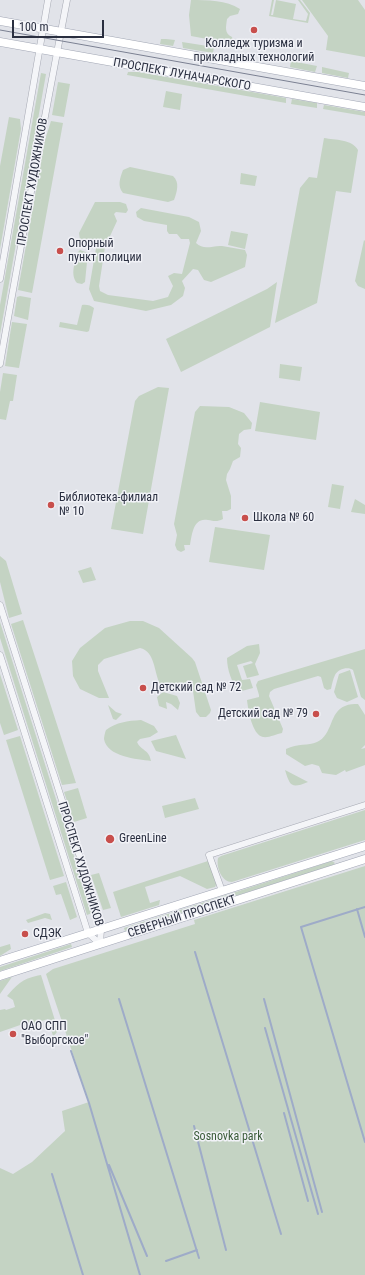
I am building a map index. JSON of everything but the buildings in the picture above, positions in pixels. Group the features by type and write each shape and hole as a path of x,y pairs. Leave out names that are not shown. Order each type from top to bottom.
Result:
{"main road":[{"name":"ПРОСПЕКТ ЛУНАЧАРСКОГО","path":"0,21 365,86"},
{"name":"ПРОСПЕКТ ЛУНАЧАРСКОГО","path":"0,42 365,107"},
{"name":"СЕВЕРНЫЙ ПРОСПЕКТ","path":"0,961 365,846"},
{"path":"335,856 340,859 341,863 338,868"},
{"name":"СЕВЕРНЫЙ ПРОСПЕКТ","path":"0,976 365,859"}],"street":[{"name":"ПРОСПЕКТ ХУДОЖНИКОВ","path":"0,278 48,0"},
{"name":"ПРОСПЕКТ ХУДОЖНИКОВ","path":"0,364 41,132 67,0"},
{"name":"ПРОСПЕКТ ХУДОЖНИКОВ","path":"0,605 96,907 101,929 100,944"},
{"name":"ПРОСПЕКТ ХУДОЖНИКОВ","path":"0,655 88,933 100,944"},
{"path":"222,891 209,855 365,805"}],"green space":[{"path":"191,0 223,2 240,9 238,14 230,16 227,19 227,32 232,37 234,44 191,36 189,15"},
{"path":"272,0 274,0 271,15 273,15 276,0 296,4 293,19 306,21 308,14 298,0 300,0 310,13 308,23 269,16"},
{"path":"302,0 358,0 365,10 365,57 326,50 328,36"},
{"path":"161,39 175,40 173,46 160,44"},
{"path":"182,42 214,47 213,53 183,48"},
{"path":"291,61 317,66 315,72 290,67"},
{"path":"322,67 349,73 348,78 322,73"},
{"path":"128,72 138,72 286,98 286,103 127,75"},
{"path":"41,73 46,74 0,334 0,305"},
{"path":"58,82 70,84 64,117 52,115"},
{"path":"166,91 182,94 180,110 163,107"},
{"path":"292,99 317,103 317,108 291,104"},
{"path":"324,105 365,112 365,116 323,109"},
{"path":"9,117 20,119 21,129 0,249 0,166"},
{"path":"51,121 63,123 32,293 18,290 45,140"},
{"path":"324,138 348,142 355,146 358,150 351,193 336,191 317,303 275,323 300,188 309,177 317,178"},
{"path":"130,167 173,176 177,181 177,190 174,200 168,202 123,193 120,188 121,176 123,170"},
{"path":"241,173 257,176 255,186 240,184"},
{"path":"95,202 120,202 126,204 128,210 126,213 116,212 114,214 117,221 105,247 99,286 100,291 108,295 153,301 168,297 173,286 168,276 174,273 182,274 190,243 189,239 181,239 177,234 169,234 167,231 167,225 144,221 137,217 136,212 141,208 189,217 199,222 201,231 196,243 202,247 222,246 245,250 247,255 245,267 211,282 204,280 198,270 193,269 182,281 185,288 183,296 171,305 146,311 94,301 89,289 96,248 86,245 80,240 79,233"},
{"path":"231,231 248,234 245,249 228,245"},
{"path":"364,240 365,289 358,286 355,281"},
{"path":"80,250 91,254 89,262 87,262 85,282 82,284 77,283 73,273 77,253"},
{"path":"277,282 270,327 181,372 166,339 267,289"},
{"path":"20,296 31,298 28,320 14,316 17,297"},
{"path":"82,305 88,305 94,308 89,331 87,332 59,327 60,322 77,325"},
{"path":"12,322 27,324 19,368 5,366"},
{"path":"280,364 302,367 300,381 279,378"},
{"path":"3,373 17,375 13,401 10,401 6,420 0,419 0,392"},
{"path":"158,387 169,388 143,534 111,529 135,401 139,396"},
{"path":"260,402 320,412 316,440 255,431"},
{"path":"200,406 229,407 244,413 252,423 251,429 244,430 239,434 238,444 241,448 240,457 233,461 227,474 226,480 231,496 231,509 222,511 223,519 221,520 199,521 194,528 190,545 184,545 185,550 181,552 177,550 175,545 177,535 174,524 195,412"},
{"path":"332,484 344,486 340,509 328,507"},
{"path":"355,499 365,505 365,514 351,512"},
{"path":"215,527 270,535 264,570 209,562"},
{"path":"0,556 6,561 22,614 9,618 0,582"},
{"path":"91,567 96,580 83,583 78,571"},
{"path":"23,620 76,783 62,785 11,624"},
{"path":"130,621 143,621 159,628 192,658 195,662 211,710 206,717 200,717 196,712 193,691 187,686 173,687 160,684 149,653 140,648 104,659 98,665 98,671 109,698 99,698 80,689 73,676 72,661 80,648 105,628"},
{"path":"0,622 92,913 87,915 0,638"},
{"path":"259,644 260,653 255,664 259,675 247,678 243,666 253,663 251,661 237,665 242,680 250,679 253,688 238,692 230,676 227,658 247,646"},
{"path":"365,649 365,700 361,697 353,670 346,668 338,671 334,677 331,689 327,690 324,688 321,677 318,676 274,689 270,692 269,696 283,729 282,733 263,737 256,732 251,721 247,700 259,697 256,685 258,681"},
{"path":"350,670 358,697 347,702 337,698 334,692 339,674"},
{"path":"0,674 18,730 4,735 0,723"},
{"path":"163,692 177,696 180,703 178,710 166,702 167,709 159,706 157,697"},
{"path":"358,704 365,715 365,745 361,749 365,748 365,765 346,772 345,770 336,775 322,773 319,766 312,764 305,766 286,754 286,749 314,743 322,739 329,729 336,713 340,709 348,705"},
{"path":"108,705 116,712 122,714 116,720 113,719"},
{"path":"141,720 154,726 158,732 150,737 140,739 137,742 149,754 151,761 123,756 111,750 106,745 104,739 106,730 122,722"},
{"path":"176,735 186,759 156,751 151,741"},
{"path":"20,736 64,876 50,880 6,740"},
{"path":"285,770 308,782 292,785 288,780"},
{"path":"78,788 87,818 74,822 64,792"},
{"path":"195,798 199,809 165,818 162,806"},
{"path":"365,810 365,840 232,882 225,880 220,874 218,858 221,856"},
{"path":"208,861 217,883 215,887 207,889 180,876 145,887 150,903 160,900 159,905 121,917 113,892"},
{"path":"332,861 335,863 333,865 125,931 124,928"},
{"name":"Sosnovka park","path":"365,866 365,1275 0,1275 0,1168 13,1174 32,1162 65,1131 62,1111 89,1102 46,974 53,969 195,924 194,920"},
{"path":"99,873 111,908 103,910 91,875"},
{"path":"66,882 77,917 70,920 61,894 56,895 53,886"},
{"path":"45,913 50,914 52,920 45,918 28,923 26,920"},
{"path":"10,944 11,949 0,956 0,947"},
{"path":"71,944 72,947 0,971 0,967"},
{"path":"41,975 57,1027 56,1033 53,1036 48,1019 33,1025 27,1025 26,1023 0,1032 0,1010 15,1007 13,1000 7,996 22,982"},
{"path":"12,977 0,994 0,981"}],"waterway":[{"path":"365,907 301,927 365,1142"},
{"path":"357,909 365,937"},
{"path":"195,952 281,1234"},
{"path":"119,999 199,1258"},
{"path":"264,999 322,1212"},
{"path":"265,1028 318,1214"},
{"path":"71,1051 89,1103 140,1275"},
{"path":"284,1113 308,1201"},
{"path":"194,1126 226,1250"},
{"path":"109,1165 147,1256"},
{"path":"52,1174 83,1275"},
{"path":"166,1261 197,1250"}],"tram line":[{"path":"0,30 365,95"}],"place":[{"name":"Колледж туризма и прикладных технологий","path":"254,30"},
{"name":"Опорный пункт полиции","path":"60,251"},
{"name":"Библиотека-филиал № 10","path":"51,505"},
{"name":"Школа № 60","path":"245,518"},
{"name":"Детский сад № 72","path":"143,688"},
{"name":"Детский сад № 79","path":"316,714"},
{"name":"GreenLine","path":"110,839"},
{"name":"СДЭК","path":"25,934"},
{"name":"ОАО СПП \"Выборгское\"","path":"13,1034"}]}
